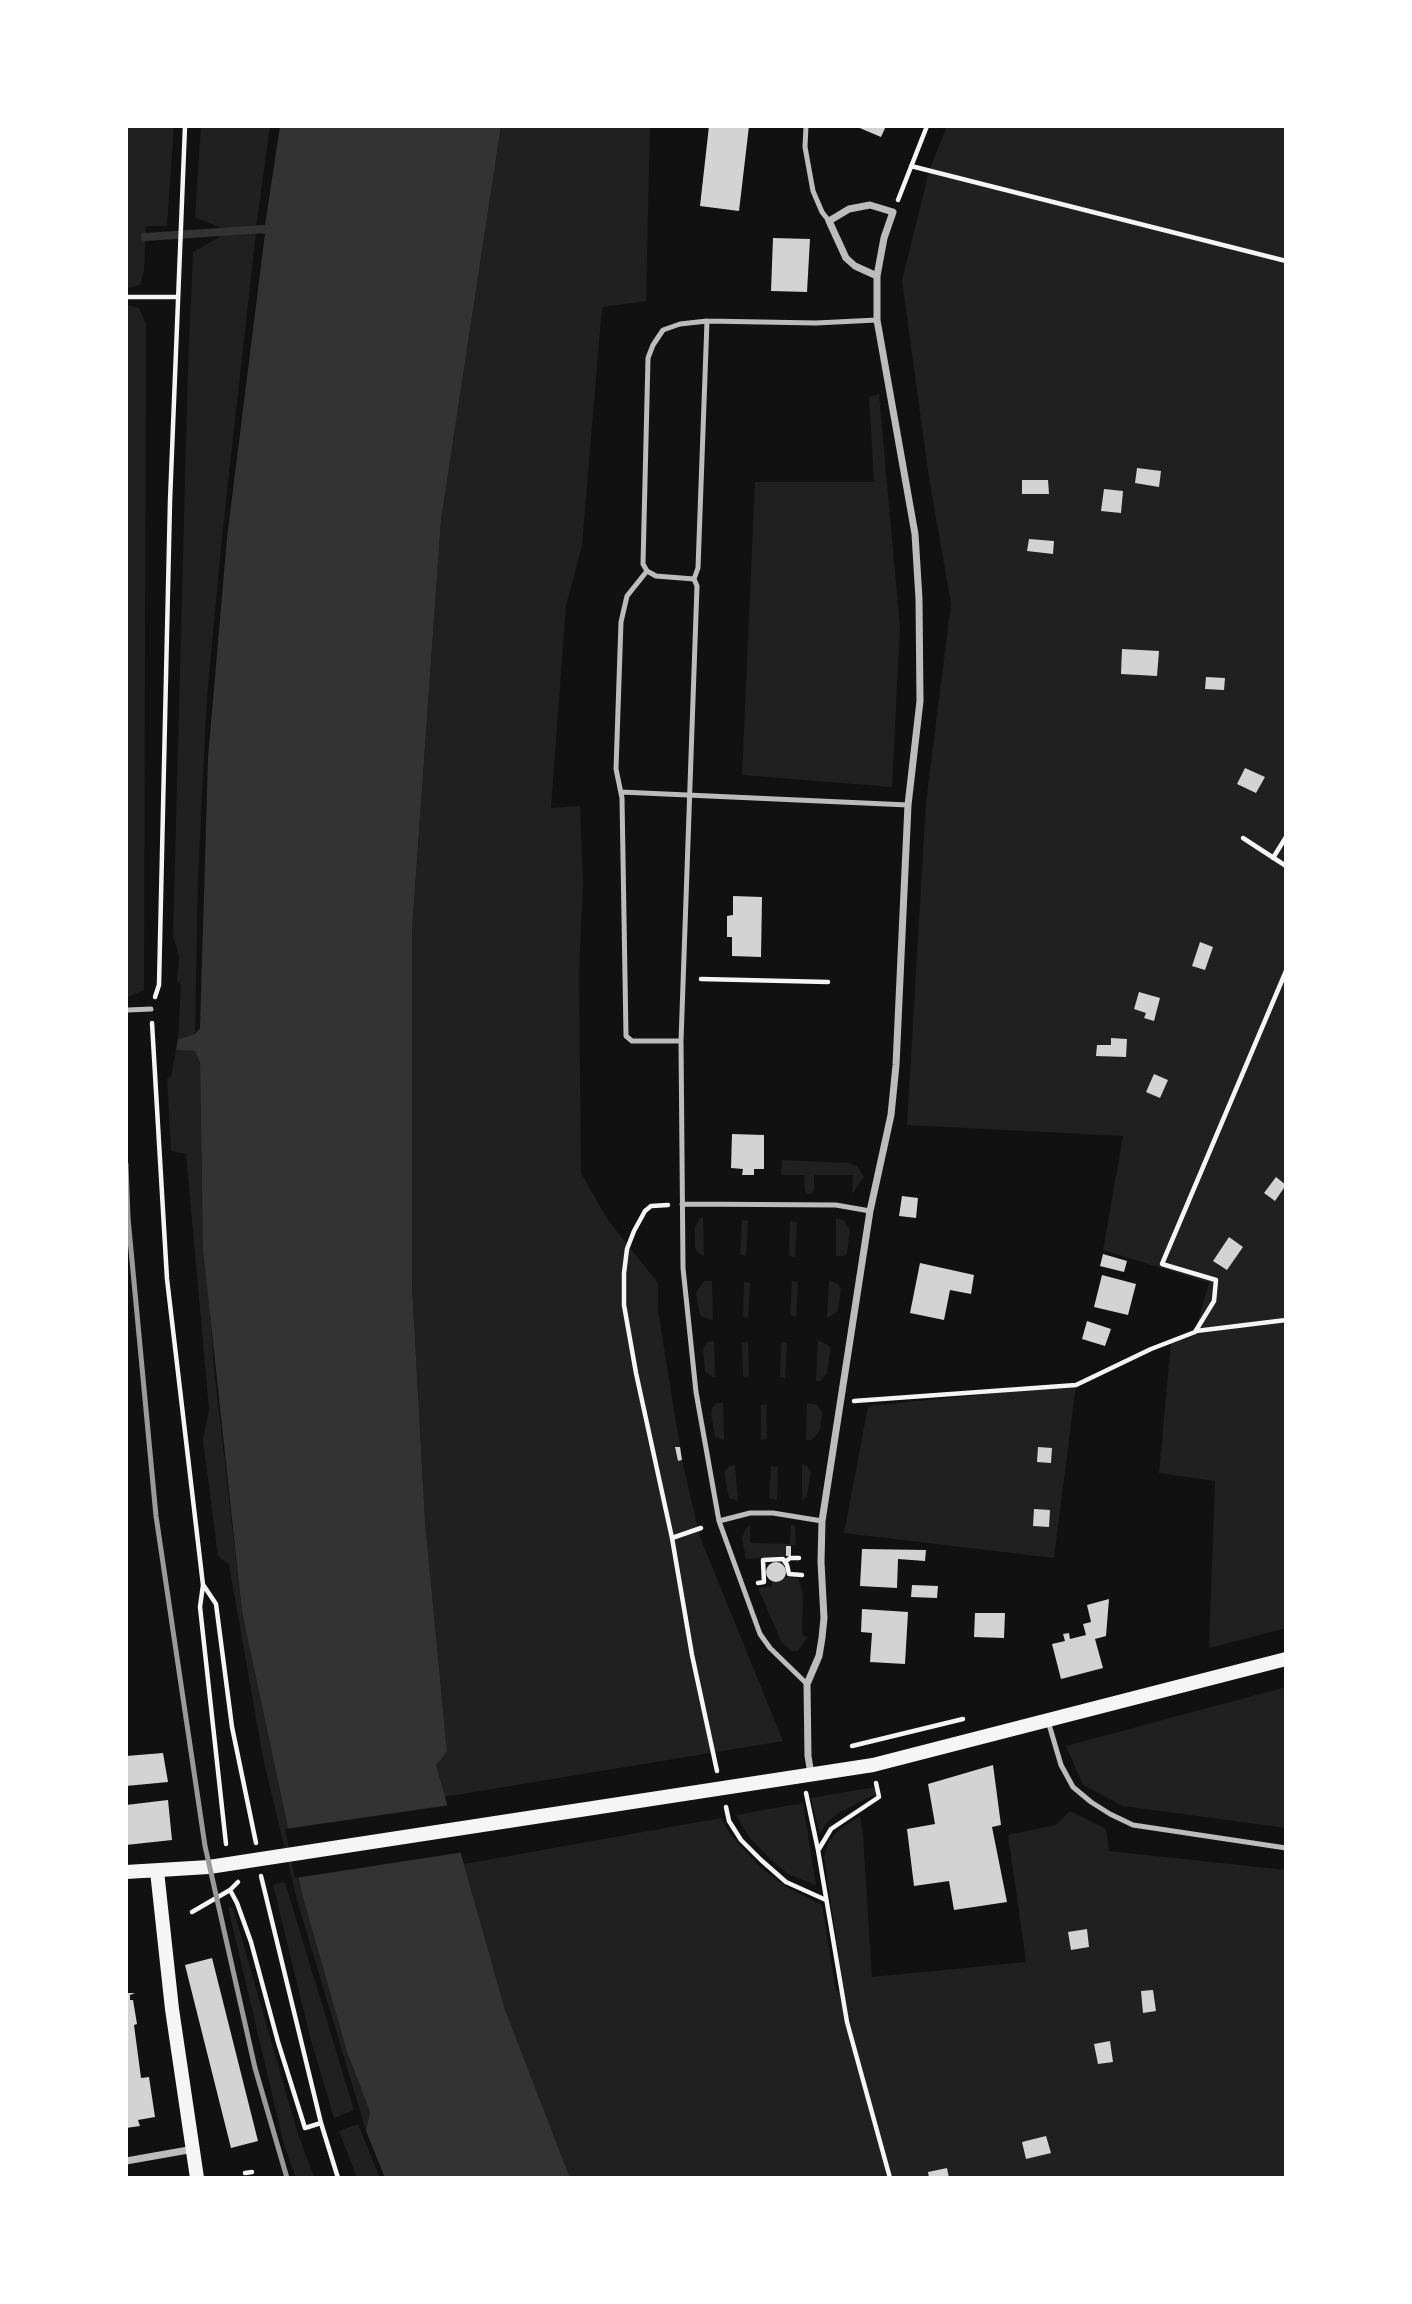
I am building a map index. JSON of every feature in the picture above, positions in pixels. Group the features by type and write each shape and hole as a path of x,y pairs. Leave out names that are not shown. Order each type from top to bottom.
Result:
{"main road":[{"path":"126,1872 189,1869 873,1765 1286,1659"},
{"path":"157,1871 172,2009 197,2178"}],"street":[{"path":"811,1774 808,1756 807,1684 818,1656 824,1618 822,1521 870,1212 891,1115 896,1065 908,805 920,701 915,534 877,320 877,276 884,238 893,212 870,205 849,209 829,221 846,258 855,266 877,276"},
{"path":"126,2161 194,2149"}],"lane":[{"path":"806,126 805,147 813,191 829,221"},
{"path":"694,579 656,576 647,571 643,564 648,358 663,330 680,324 707,321 816,323 877,320"},
{"path":"707,321 698,568 694,579 697,586 681,1041 683,1268 689,1335 719,1521 760,1634 770,1648 807,1684"},
{"path":"647,571 627,596 621,622 616,769 621,792 626,1035 632,1041 681,1041"},
{"path":"621,792 908,805"},
{"path":"128,1010 151,1009"},
{"path":"682,1204 836,1205 870,1212"},
{"path":"719,1521 750,1513 773,1513 822,1521"},
{"path":"1048,1721 1061,1765 1073,1787 1110,1814 1133,1825 1286,1847"}],"path":[{"path":"185,126 170,501 159,985 151,1009 167,1279 203,1585 200,1607 226,1844"},
{"path":"893,212 927,126"},
{"path":"911,166 1286,261"},
{"path":"127,297 178,297"},
{"path":"1273,858 1286,837"},
{"path":"1243,838 1286,866"},
{"path":"1195,1332 1214,1301 1216,1280 1162,1264 1286,971"},
{"path":"701,979 828,982"},
{"path":"668,1205 652,1206 641,1217 627,1249 624,1305 692,1655 718,1773"},
{"path":"840,1401 871,1402 1076,1384 1195,1332 1286,1320"},
{"path":"671,1538 701,1528"},
{"path":"785,1562 790,1558 799,1558"},
{"path":"758,1583 764,1582 763,1560 783,1559 789,1574 802,1575"},
{"path":"818,1850 831,1829 879,1797 877,1785"},
{"path":"807,1796 847,2022 890,2178"},
{"path":"724,1797 729,1821 741,1840 786,1882 826,1900"},
{"path":"192,1912 230,1890 251,1942 305,2128 321,2123 338,2178"}],"shaded area":[{"path":"128,126 174,126 167,226 146,226 144,270 140,285 127,288"},
{"path":"201,126 270,126 256,229 226,230 195,217"},
{"path":"280,126 501,126 441,520 412,930 412,1286 425,1521 447,1752 436,1765 505,2010 570,2178 385,2178 366,2131 370,2112 347,2052 302,1894 242,1612 203,1249 200,1063 195,1051 176,1050 178,1039 195,1034 200,1028 208,758 227,538 265,234 256,232 256,229 265,225"},
{"path":"501,126 650,126 646,301 602,307 582,546 566,605 551,808 580,806 583,884 579,974 581,1173 608,1220 658,1283 658,1310 680,1447 675,1448 678,1461 682,1460 700,1537 783,1741 444,1797 436,1765 447,1752 425,1521 412,1286 412,930 441,520"},
{"path":"947,126 1286,126 1286,1628 1209,1648 1215,1481 1159,1473 1171,1341 1195,1331 1209,1283 1103,1250 1123,1136 907,1125 926,803 951,604 929,478 902,281 929,171"},
{"path":"256,232 207,697 198,876 195,1034 178,1039 181,984 177,982 179,956 173,936 193,252 225,234"},
{"path":"127,305 139,308 146,324 144,990 126,998"},
{"path":"879,394 900,627 892,787 742,775 755,482 874,482 869,397"},
{"path":"176,1050 195,1051 200,1063 202,1191 214,1368 242,1612 302,1894 347,2052 370,2112 366,2131 297,1900 263,1758 229,1565 218,1556 203,1440 209,1409 186,1154 171,1151 167,1079 171,1076"},
{"path":"782,1160 849,1163 857,1166 864,1177 852,1194 853,1175 814,1175 814,1190 808,1194 805,1191 804,1175 781,1175"},
{"path":"703,1217 704,1256 695,1248 695,1227"},
{"path":"836,1218 844,1221 850,1230 847,1253 843,1256 836,1256"},
{"path":"742,1220 748,1221 746,1256 740,1254"},
{"path":"790,1221 797,1222 795,1257 789,1256"},
{"path":"829,1280 837,1283 841,1289 838,1311 827,1318"},
{"path":"704,1281 712,1281 711,1320 701,1316 699,1312 696,1293"},
{"path":"792,1281 798,1282 796,1317 790,1315"},
{"path":"744,1282 750,1283 748,1318 743,1317"},
{"path":"818,1340 831,1347 827,1373 820,1381 816,1381"},
{"path":"714,1341 713,1377 705,1372 703,1349 707,1342"},
{"path":"748,1342 749,1376 743,1377 742,1343"},
{"path":"781,1342 787,1343 785,1378 780,1377"},
{"path":"1076,1385 1054,1558 844,1533 868,1406"},
{"path":"717,1403 723,1403 724,1441 715,1436 711,1414"},
{"path":"807,1403 817,1405 822,1412 820,1430 812,1440 806,1440"},
{"path":"766,1404 767,1439 761,1440 761,1405"},
{"path":"802,1464 811,1472 807,1497 802,1500"},
{"path":"735,1465 738,1501 729,1498 724,1473 728,1467"},
{"path":"771,1466 778,1467 777,1500 769,1498"},
{"path":"791,1525 795,1526 796,1545 786,1546 786,1556 746,1559 742,1538 746,1528 750,1526 750,1543 790,1544"},
{"path":"785,1577 798,1578 803,1593 802,1635 808,1637 798,1651 791,1651 782,1643 758,1588 772,1586 772,1582 781,1581"},
{"path":"1286,1687 1286,1828 1123,1806 1083,1785 1066,1746"},
{"path":"875,1787 876,1794 840,1812 827,1822 820,1834 811,1798"},
{"path":"803,1803 816,1885 788,1874 772,1861 749,1837 736,1815"},
{"path":"1070,1811 1106,1829 1109,1851 1286,1870 1286,2178 570,2178 505,2011 464,1864 721,1818 730,1834 760,1867 788,1888 822,1905 836,1991 844,1991 824,1857 829,1841 840,1829 860,1816 872,1977 1026,1962 1008,1835 1056,1825"},
{"path":"285,1882 354,2110 334,2118 310,2037 273,1885"},
{"path":"228,1907 233,1908 297,2131 314,2178 296,2178 284,2145"},
{"path":"358,2124 380,2178 357,2178 339,2131"}],"pier":[{"path":"450,1805 464,1852 295,1878 285,1829"}],"building":[{"path":"709,126 749,126 739,211 700,206"},
{"path":"855,126 886,126 881,137"},
{"path":"773,238 810,239 807,292 771,291"},
{"path":"1137,468 1161,471 1159,487 1135,483"},
{"path":"1022,480 1048,480 1049,494 1022,494"},
{"path":"1104,489 1123,491 1121,513 1101,511"},
{"path":"1029,539 1054,541 1053,554 1027,551"},
{"path":"1122,649 1159,651 1157,676 1121,674"},
{"path":"1206,677 1225,678 1224,690 1205,689"},
{"path":"1245,768 1265,777 1256,793 1237,784"},
{"path":"733,896 762,897 761,957 732,956 732,937 727,937 727,916 733,915"},
{"path":"1200,942 1213,947 1205,970 1192,966"},
{"path":"1139,992 1160,998 1154,1021 1144,1018 1146,1013 1134,1009"},
{"path":"1111,1038 1127,1039 1126,1057 1096,1056 1097,1045 1111,1045"},
{"path":"1154,1074 1168,1080 1160,1098 1146,1092"},
{"path":"732,1134 764,1135 764,1169 754,1169 754,1175 742,1175 743,1169 731,1168"},
{"path":"1276,1177 1286,1185 1275,1201 1264,1193"},
{"path":"902,1196 918,1198 916,1218 899,1216"},
{"path":"1229,1237 1243,1247 1227,1270 1213,1261"},
{"path":"1103,1254 1127,1261 1124,1272 1100,1266"},
{"path":"920,1263 974,1275 971,1294 950,1290 944,1320 910,1313"},
{"path":"1102,1275 1136,1284 1128,1315 1094,1307"},
{"path":"1087,1321 1111,1329 1105,1346 1082,1339"},
{"path":"675,1447 680,1447 682,1460 678,1461"},
{"path":"1038,1447 1052,1448 1051,1463 1037,1462"},
{"path":"1034,1509 1050,1510 1049,1527 1033,1526"},
{"path":"786,1546 791,1546 791,1556 786,1556"},
{"path":"862,1549 926,1550 925,1561 898,1559 897,1588 860,1586"},
{"path":"776,1562 783,1565 786,1572 783,1579 776,1582 769,1579 766,1572 769,1565"},
{"path":"912,1585 938,1586 937,1598 911,1597"},
{"path":"1109,1599 1106,1636 1095,1639 1103,1668 1061,1679 1052,1644 1065,1641 1063,1634 1069,1633 1070,1639 1086,1635 1083,1624 1091,1622 1087,1605"},
{"path":"862,1609 908,1612 905,1664 870,1662 872,1633 861,1632"},
{"path":"975,1613 1005,1613 1004,1638 974,1637"},
{"path":"163,1753 168,1782 126,1786 126,1756"},
{"path":"993,1765 1001,1825 992,1827 1007,1902 954,1910 949,1881 914,1886 907,1829 935,1824 928,1784"},
{"path":"168,1800 172,1840 126,1845 126,1805"},
{"path":"1087,1929 1089,1947 1071,1950 1068,1932"},
{"path":"212,1958 258,2141 231,2148 185,1965"},
{"path":"1153,1990 1156,2011 1143,2013 1141,1991"},
{"path":"126,1993 135,1993 130,1995 130,2000 133,2000 137,2024 134,2025 141,2078 149,2077 155,2117 138,2120 140,2126 126,2128"},
{"path":"1110,2041 1113,2062 1098,2064 1094,2044"},
{"path":"1046,2136 1051,2153 1026,2159 1022,2142"},
{"path":"947,2168 949,2178 929,2178 928,2172"}],"waterway":[{"path":"145,237 265,229"}],"railway":[{"path":"126,1164 128,1218 156,1516 205,1846 255,2068 287,2178"}]}
